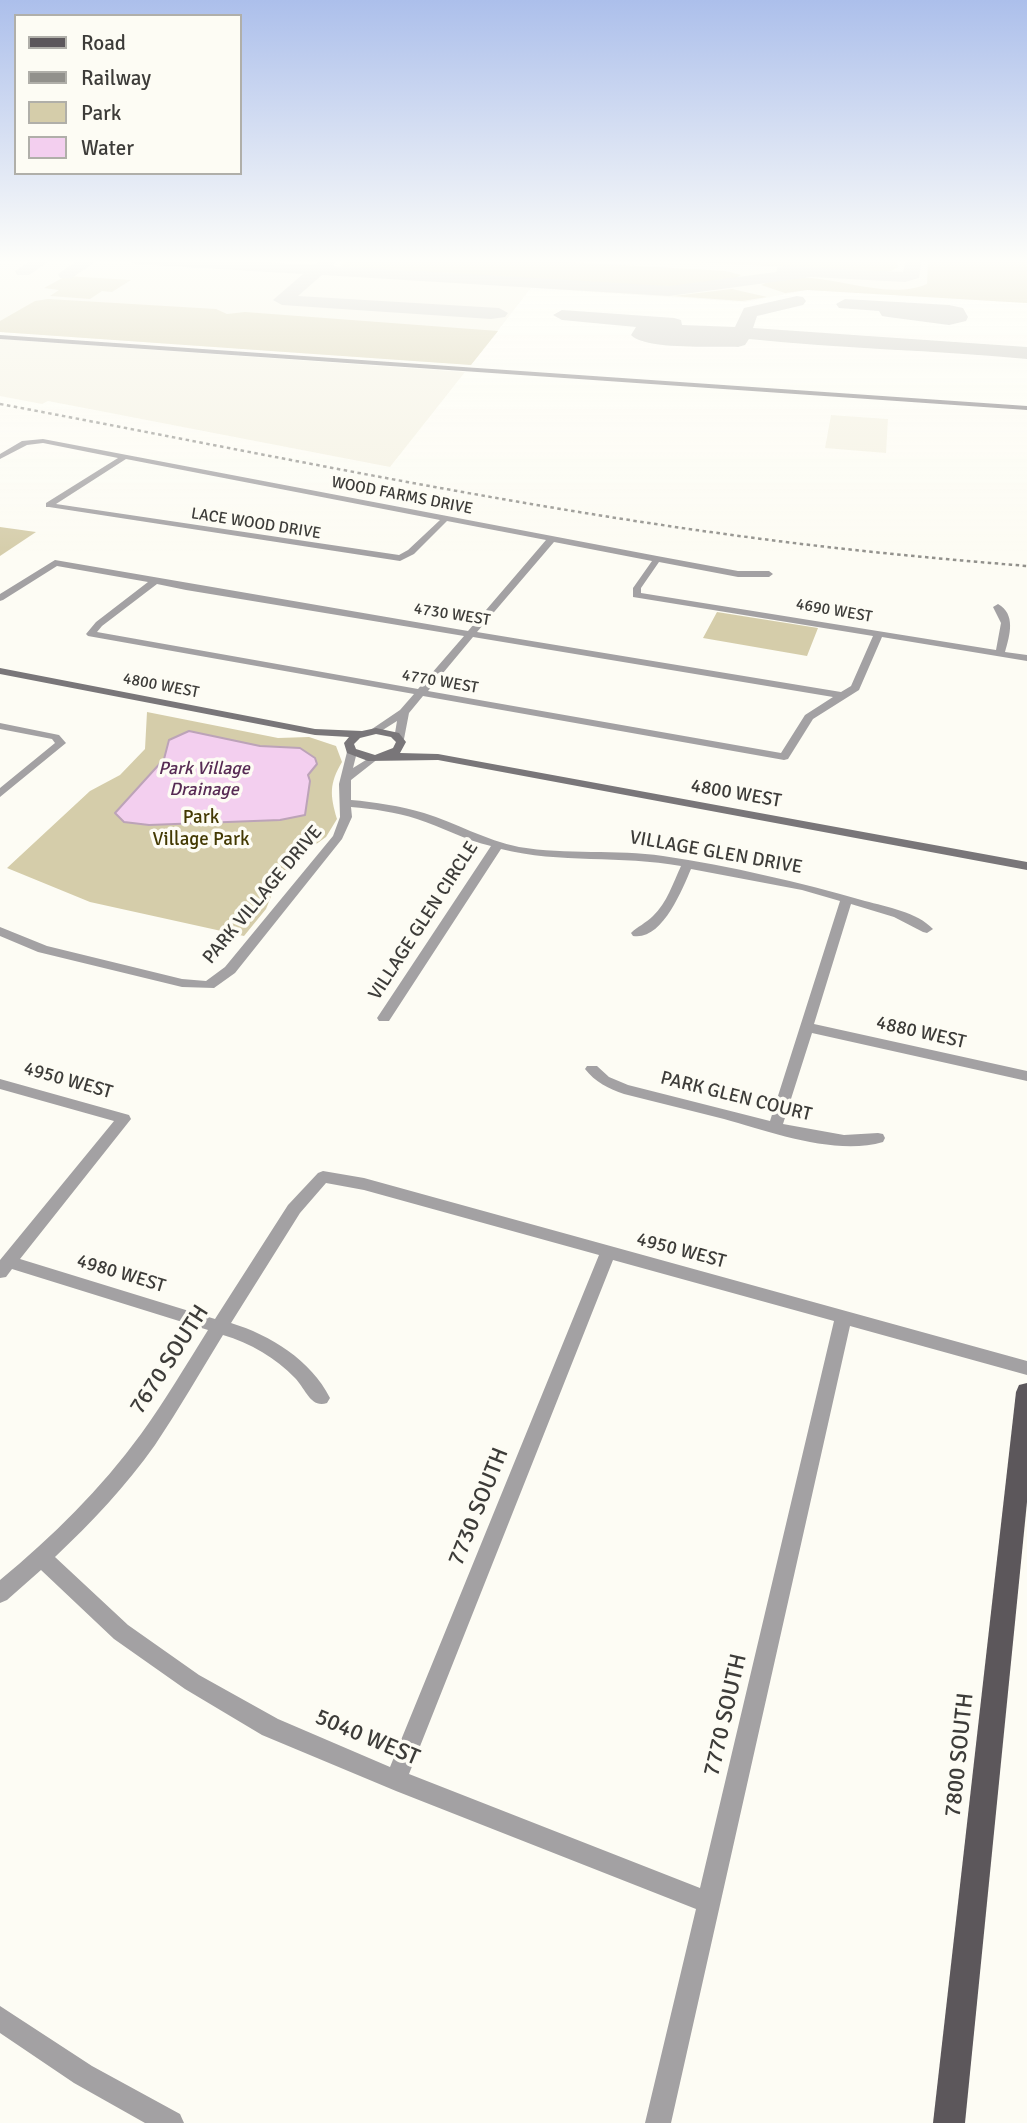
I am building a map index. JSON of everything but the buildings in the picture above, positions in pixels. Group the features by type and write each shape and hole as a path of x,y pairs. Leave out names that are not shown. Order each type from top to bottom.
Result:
{"main road":[{"name":"7800 SOUTH","path":"949,2123 1027,1392"}],"street":[{"path":"305,358 1027,408"},
{"name":"WOOD FARMS DRIVE","path":"0,457 31,442 124,457 657,559 738,573 769,574"},
{"name":"LACE WOOD DRIVE","path":"124,457 49,505 400,558 411,552 444,519"},
{"path":"374,731 404,712 552,539"},
{"name":"4690 WEST","path":"657,559 637,588 636,595 1027,658"},
{"name":"4730 WEST","path":"0,598 55,563 844,696"},
{"name":"4770 WEST","path":"156,581 99,624 91,634 783,757 809,717 844,696"},
{"path":"998,607 1007,620 1000,654"},
{"path":"844,696 858,681 878,635"},
{"name":"4800 WEST","path":"0,671 315,732 390,733 438,757"},
{"path":"346,778 380,757 398,750 404,712"},
{"path":"0,726 55,737 61,743 0,794"},
{"name":"4800 WEST","path":"315,732 360,756 438,757 1027,866"},
{"path":"351,750 352,739 361,734"},
{"name":"PARK VILLAGE DRIVE","path":"0,930 43,949 182,983 209,985 230,970 338,837 346,817 346,778 351,750"},
{"name":"VILLAGE GLEN DRIVE","path":"346,803 377,806 421,816 497,846 542,854 642,856 804,887 898,914 927,929"},
{"name":"VILLAGE GLEN CIRCLE","path":"384,1018 497,846"},
{"path":"637,933 652,928 663,916 688,863"},
{"path":"775,1127 847,899"},
{"name":"4880 WEST","path":"807,1027 1027,1076"},
{"name":"PARK GLEN COURT","path":"592,1069 604,1080 624,1089 775,1127 832,1140 860,1141 878,1138"},
{"name":"4950 WEST","path":"0,1084 124,1119 4,1267"},
{"name":"4950 WEST","path":"323,1177 364,1184 1027,1368"},
{"name":"7670 SOUTH","path":"0,1593 42,1558 125,1471 294,1209 323,1177"},
{"name":"7730 SOUTH","path":"396,1780 608,1253"},
{"name":"4980 WEST","path":"4,1267 249,1336 279,1353 304,1375 321,1398"},
{"name":"7770 SOUTH","path":"658,2123 844,1318"},
{"name":"5040 WEST","path":"42,1558 121,1632 192,1682 270,1727 396,1780 709,1903"},
{"path":"0,2018 26,2039 171,2123"}],"shaded area":[{"path":"0,358 269,358 465,372 390,467 48,401 42,404 0,396"},
{"path":"372,358 476,358 471,365"},
{"path":"831,415 888,419 886,453 825,448"}],"green space":[{"path":"372,358 477,358 471,365"},
{"path":"0,527 36,532 0,556"},
{"path":"717,612 818,628 807,656 703,638"},
{"name":"Park Village Park","path":"147,712 278,738 309,737 336,746 342,762 332,790 337,819 326,837 308,850 274,889 266,909 244,936 90,902 7,868 90,791 120,775 145,749"}],"water":[{"name":"Park Village Drainage","path":"189,731 260,746 300,748 315,758 317,764 308,775 310,781 305,815 280,820 149,825 124,822 115,813 164,759 169,740"}],"railway":[{"path":"0,404 576,512 802,544 1027,566"}]}
